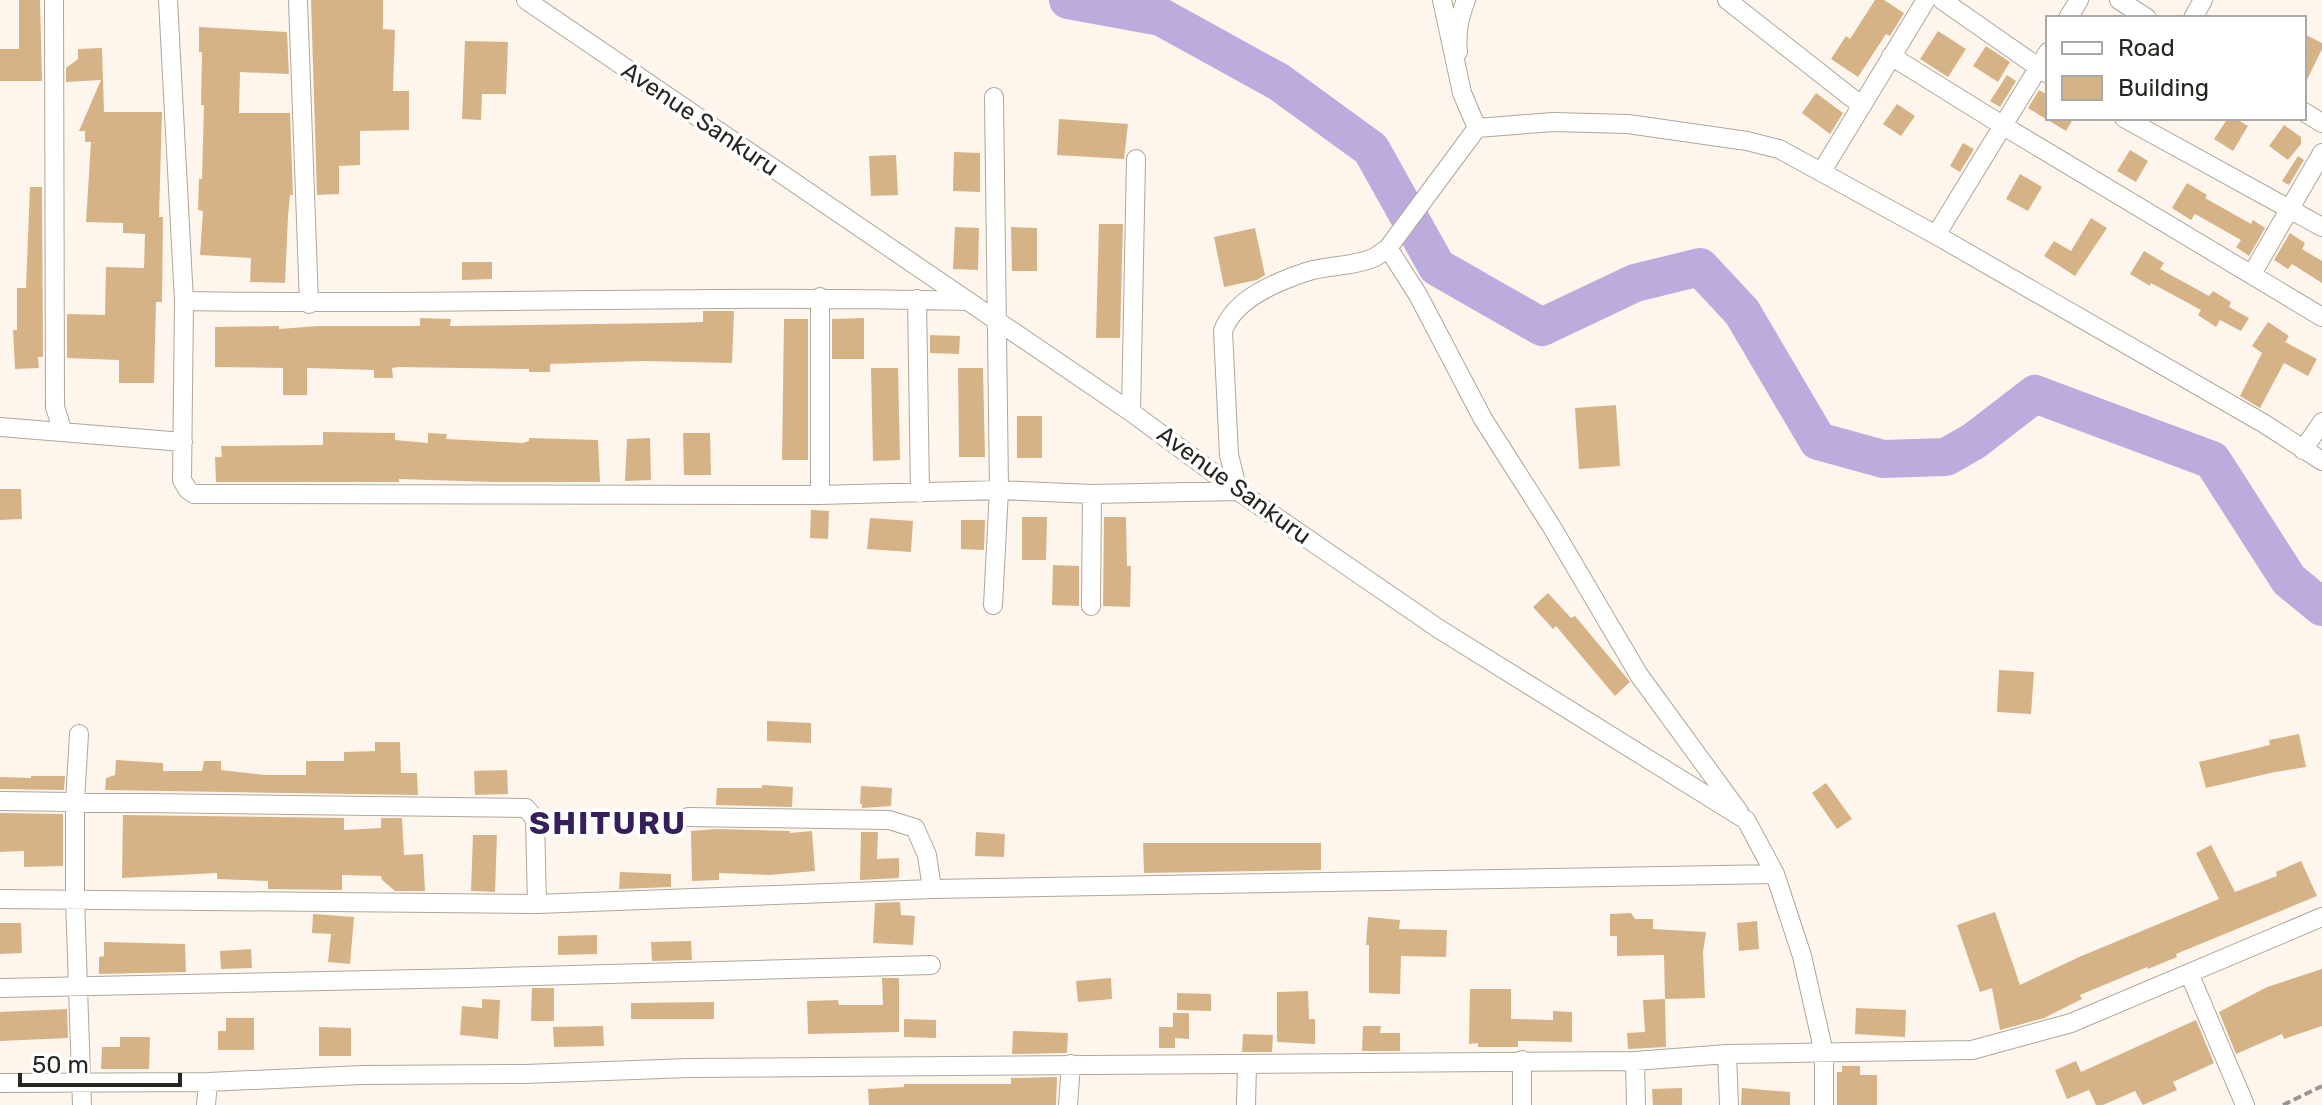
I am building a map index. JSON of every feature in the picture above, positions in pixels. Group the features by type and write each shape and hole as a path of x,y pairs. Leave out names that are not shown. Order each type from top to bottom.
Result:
{"street":[{"path":"54,0 55,407 63,432"},
{"path":"168,0 184,301 182,480 194,494 820,495 999,490 1092,494 1238,491 1229,455 1223,331 1227,318 1235,308 1307,272 1373,259 1388,248 1477,128 1553,122 1628,124 1747,141 1779,149 1936,235 2263,423 2322,461"},
{"path":"298,0 309,304"},
{"name":"Avenue Sankuru","path":"526,0 1131,412 1238,491 1439,629 1746,820 1775,874 1802,956 1824,1053 1824,1105"},
{"path":"1442,0 1462,93 1477,128"},
{"path":"1462,93 1457,39 1466,0"},
{"path":"1727,0 1807,66 1862,106"},
{"path":"1822,171 1926,0"},
{"path":"1936,235 2002,125 2045,64 1942,0"},
{"path":"2119,0 2144,16"},
{"path":"1891,56 2322,317"},
{"path":"993,605 999,490 994,97"},
{"path":"2127,120 2322,227"},
{"path":"2252,274 2322,153"},
{"path":"1131,412 1136,159"},
{"path":"1388,248 1418,295 1483,419 1550,524 1639,675 1746,820"},
{"path":"184,301 309,304 820,297 967,301"},
{"path":"820,297 820,495"},
{"path":"917,299 920,493"},
{"path":"2303,450 2322,422"},
{"path":"0,427 183,442"},
{"path":"1091,606 1092,494"},
{"path":"79,734 75,899 82,1105"},
{"path":"0,801 526,808 535,819 537,904"},
{"path":"688,817 889,820 915,828 927,855 932,889"},
{"path":"0,899 537,904 932,889 1775,874"},
{"path":"0,1083 208,1082 362,1075 525,1074 689,1068 1635,1061 1727,1054 1972,1050 2071,1023 2322,917"},
{"path":"0,988 931,965"},
{"path":"2189,973 2245,1105"},
{"path":"1727,1054 1729,1105"},
{"path":"1522,1060 1522,1105"},
{"path":"1635,1061 1636,1105"},
{"path":"1068,1105 1071,1064"},
{"path":"1246,1105 1247,1065"},
{"path":"206,1105 208,1082"}],"path":[{"path":"2283,1105 2322,1086"}],"building":[{"path":"19,0 40,0 42,81 0,81 0,49 19,49"},
{"path":"311,0 383,0 383,29 395,30 393,91 409,91 409,130 360,131 360,165 339,166 339,194 317,195"},
{"path":"1875,0 1884,0 1904,13 1858,77 1831,59 1846,36 1850,39"},
{"path":"199,27 287,32 289,74 240,72 239,113 290,113 293,195 290,195 288,216 285,283 250,282 251,258 200,255 203,211 198,210 204,105 201,105"},
{"path":"1938,31 1966,49 1948,77 1920,59"},
{"path":"2306,35 2322,43 2306,82"},
{"path":"465,41 508,42 506,94 482,94 481,120 462,119"},
{"path":"1986,46 2010,62 1998,82 1973,66"},
{"path":"102,48 104,112 162,112 159,217 163,217 162,302 156,302 154,383 119,383 119,360 67,358 67,314 105,315 106,267 144,268 145,234 123,233 123,223 86,222 91,142 85,142 85,131 79,131 101,80 66,82 66,68 78,59 78,49"},
{"path":"2007,75 2016,81 2000,107 1990,101"},
{"path":"2039,90 2046,94 2046,119 2028,108"},
{"path":"1816,93 1843,113 1830,134 1802,113"},
{"path":"1897,104 1915,116 1901,136 1883,124"},
{"path":"1059,119 1128,124 1124,159 1057,155"},
{"path":"2048,120 2072,120 2066,131"},
{"path":"2227,120 2238,120 2248,126 2233,151 2214,139"},
{"path":"2284,125 2301,137 2301,144 2288,160 2269,146"},
{"path":"1963,143 1974,149 1960,172 1950,166"},
{"path":"2130,150 2148,161 2136,182 2117,171"},
{"path":"954,152 980,153 980,192 953,191"},
{"path":"896,155 898,195 871,196 869,156"},
{"path":"2298,156 2304,160 2289,185 2282,181"},
{"path":"2020,174 2042,187 2028,211 2006,199"},
{"path":"2187,183 2207,195 2205,198 2251,224 2253,220 2265,228 2249,256 2236,247 2241,240 2195,214 2191,220 2172,208"},
{"path":"30,187 42,187 43,357 38,357 39,368 15,369 13,330 17,330 17,288 26,288"},
{"path":"2091,218 2107,228 2075,276 2044,256 2054,241 2071,251"},
{"path":"1099,224 1123,224 1120,338 1096,338"},
{"path":"955,227 979,228 978,270 953,269"},
{"path":"1011,227 1037,228 1037,271 1012,271"},
{"path":"1255,228 1265,275 1257,280 1224,287 1214,237"},
{"path":"2290,233 2305,243 2302,249 2322,261 2322,283 2292,264 2288,269 2274,260"},
{"path":"2144,251 2164,263 2160,269 2209,296 2213,291 2231,302 2229,307 2249,318 2241,331 2220,320 2216,327 2198,315 2201,310 2130,274"},
{"path":"462,262 492,262 492,279 462,280"},
{"path":"703,311 734,311 732,363 643,361 550,364 550,372 398,367 392,368 393,378 374,378 374,370 307,368 307,395 283,395 283,368 215,367 215,327 420,326 420,318 451,319 450,326 703,322"},
{"path":"864,318 864,359 832,359 832,319"},
{"path":"784,319 808,319 808,460 782,460"},
{"path":"2268,322 2289,336 2285,342 2317,359 2308,376 2284,363 2260,408 2240,396 2262,353 2252,346"},
{"path":"930,335 960,336 959,354 930,353"},
{"path":"871,368 898,368 900,460 873,461"},
{"path":"958,368 983,368 985,457 959,457"},
{"path":"1616,405 1620,466 1579,469 1575,408"},
{"path":"1017,416 1042,416 1042,458 1017,458"},
{"path":"323,432 395,433 395,440 428,443 428,433 447,434 446,439 523,443 529,438 598,440 600,482 399,479 399,482 216,482 215,457 222,457 221,446 323,445"},
{"path":"683,433 710,433 711,475 684,475"},
{"path":"650,438 651,480 625,481 627,439"},
{"path":"0,489 21,489 22,519 0,520"},
{"path":"811,510 829,511 828,539 810,538"},
{"path":"1022,517 1047,517 1046,560 1022,560"},
{"path":"1104,517 1126,517 1127,566 1131,566 1130,607 1103,606"},
{"path":"870,518 913,521 911,552 867,549"},
{"path":"961,520 985,520 984,550 961,549"},
{"path":"1053,565 1079,566 1079,606 1052,605"},
{"path":"1548,593 1571,618 1575,616 1630,682 1615,696 1556,626 1553,629 1533,607"},
{"path":"1999,670 2034,672 2031,714 1997,712"},
{"path":"767,721 811,723 811,743 767,741"},
{"path":"2299,734 2306,767 2206,788 2199,762 2270,745 2269,740"},
{"path":"375,742 400,742 401,773 417,773 418,795 105,790 106,778 115,775 116,760 163,763 163,771 202,771 204,761 221,761 221,770 306,775 306,761 344,761 344,752 375,751"},
{"path":"507,770 508,794 475,795 474,771"},
{"path":"65,776 64,790 0,789 0,777"},
{"path":"1826,783 1852,819 1837,829 1812,793"},
{"path":"762,785 793,787 792,807 716,805 717,788 762,788"},
{"path":"861,786 892,788 891,806 862,808"},
{"path":"0,813 63,814 63,866 24,867 24,851 0,852"},
{"path":"123,815 344,818 344,830 381,828 381,818 402,818 404,855 423,854 425,891 395,891 381,876 342,875 342,890 268,889 268,881 217,879 217,873 122,878"},
{"path":"716,829 790,833 812,831 815,871 770,875 719,873 719,880 692,881 691,831"},
{"path":"861,832 878,832 877,859 899,858 899,878 860,880"},
{"path":"976,832 1005,834 1004,857 975,856"},
{"path":"473,835 497,835 495,892 471,891"},
{"path":"1143,843 1321,843 1321,870 1144,873"},
{"path":"2211,845 2235,892 2277,876 2276,872 2301,861 2317,896 2080,995 2082,999 2044,1018 2000,1030 1992,988 1980,992 1957,925 1995,912 2020,985 2219,899 2196,853"},
{"path":"620,872 671,874 671,887 619,889"},
{"path":"900,902 901,915 915,916 913,945 873,943 875,903"},
{"path":"1631,913 1635,919 1653,919 1653,929 1706,932 1703,952 1705,998 1665,999 1664,955 1617,956 1617,936 1610,936 1610,914"},
{"path":"313,914 354,917 350,964 328,962 331,934 312,933"},
{"path":"1368,917 1400,920 1399,929 1447,930 1446,957 1401,956 1400,994 1369,993"},
{"path":"1757,921 1759,949 1739,951 1737,923"},
{"path":"0,923 21,923 22,953 0,954"},
{"path":"597,935 597,954 558,955 558,936"},
{"path":"691,941 692,960 652,961 651,942"},
{"path":"104,942 185,944 186,972 99,974 99,957 104,956"},
{"path":"251,949 252,968 221,969 220,951"},
{"path":"2322,969 2322,1026 2284,1039 2282,1034 2236,1054 2219,1012 2267,987"},
{"path":"882,978 899,978 899,1032 808,1034 807,1001 838,1000 839,1005 883,1005"},
{"path":"1111,978 1112,999 1078,1002 1076,981"},
{"path":"532,988 554,988 554,1021 531,1021"},
{"path":"1470,989 1511,989 1511,1019 1553,1020 1553,1011 1572,1012 1572,1042 1518,1041 1518,1047 1478,1047 1478,1043 1469,1044"},
{"path":"1308,991 1309,1019 1315,1019 1315,1044 1277,1042 1277,992"},
{"path":"1177,993 1211,994 1211,1011 1177,1010"},
{"path":"482,999 500,1000 498,1039 460,1035 462,1006 482,1008"},
{"path":"1665,999 1666,1047 1628,1049 1627,1033 1645,1032 1643,1000"},
{"path":"714,1002 714,1019 631,1019 631,1003"},
{"path":"1856,1008 1906,1010 1905,1037 1855,1034"},
{"path":"67,1009 68,1038 0,1041 0,1012"},
{"path":"1173,1013 1189,1013 1189,1039 1175,1038 1175,1048 1159,1048 1159,1027 1173,1027"},
{"path":"226,1018 254,1018 254,1050 218,1050 218,1031 226,1031"},
{"path":"904,1019 936,1020 936,1038 904,1037"},
{"path":"2196,1020 2214,1063 2173,1082 2177,1090 2143,1105 2135,1091 2103,1105 2096,1105 2089,1090 2067,1099 2055,1070 2076,1061 2081,1072"},
{"path":"603,1026 604,1046 554,1047 553,1027"},
{"path":"1363,1026 1381,1026 1380,1033 1400,1033 1400,1051 1362,1051"},
{"path":"319,1027 351,1028 351,1056 319,1056"},
{"path":"1013,1031 1068,1033 1067,1053 1012,1054"},
{"path":"1243,1034 1273,1035 1272,1052 1242,1052"},
{"path":"120,1037 150,1037 149,1069 101,1069 102,1047 120,1047"},
{"path":"1842,1066 1860,1066 1860,1075 1877,1075 1877,1105 1837,1105 1837,1072 1842,1072"},
{"path":"1057,1077 1056,1105 869,1105 868,1089 904,1087 904,1084 1011,1084 1011,1078"},
{"path":"1682,1088 1682,1105 1653,1105 1652,1089"},
{"path":"1742,1088 1790,1092 1790,1105 1741,1105"}],"waterway":[{"path":"1068,0 1161,17 1279,82 1371,149 1437,267 1542,327 1635,283 1700,267 1742,312 1818,441 1883,459 1946,457 1974,441 2035,394 2212,460 2289,580 2322,607"}],"district":[{"name":"SHITURU","path":"608,823"}]}
